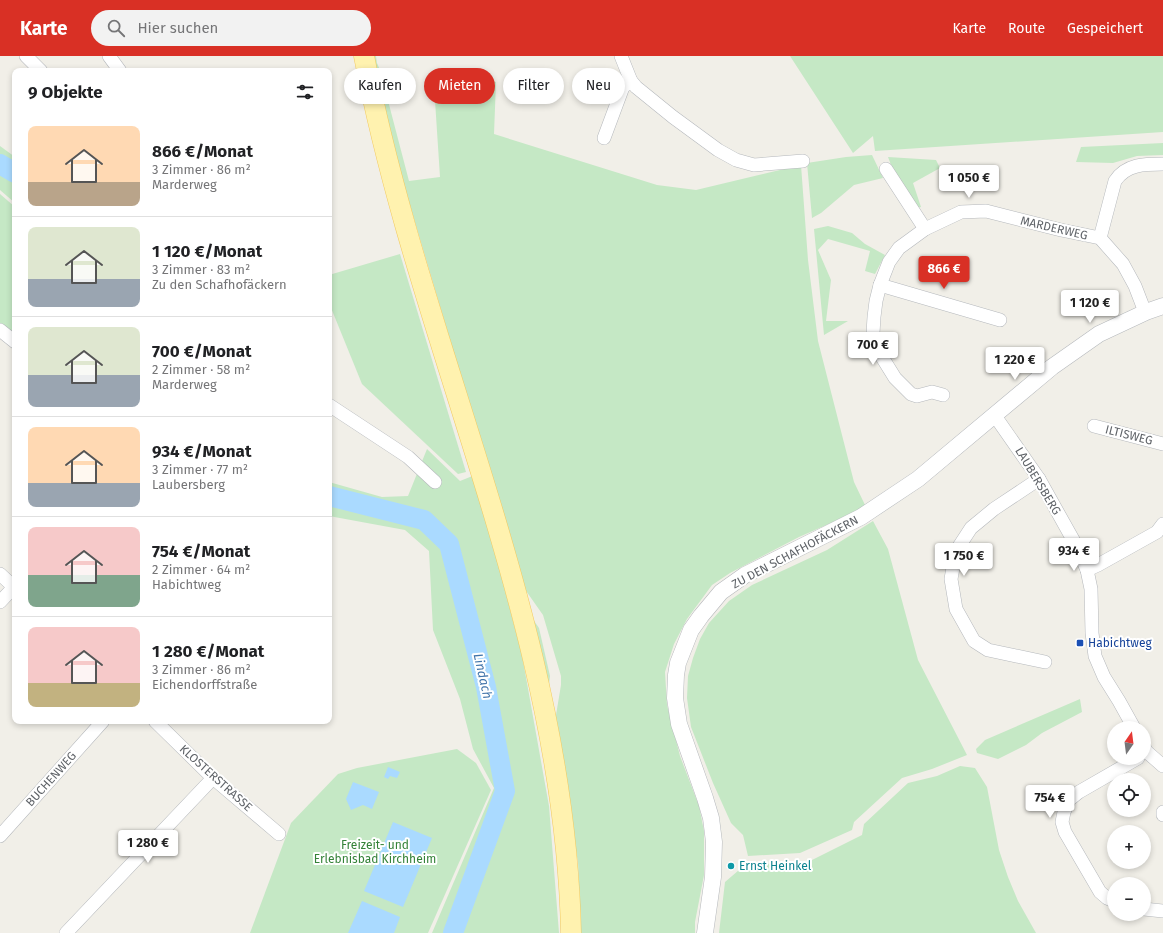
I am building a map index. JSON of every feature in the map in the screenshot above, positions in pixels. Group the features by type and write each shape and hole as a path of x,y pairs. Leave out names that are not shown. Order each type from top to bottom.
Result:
{"main road":[{"path":"364,56 386,160 485,486 518,598 531,651 552,750 564,830 571,933"}],"street":[{"path":"26,56 38,68"},
{"path":"109,56 118,68"},
{"path":"621,56 631,81 636,87 673,117 718,150 736,160 754,165 803,161"},
{"path":"604,138 623,87 631,81"},
{"path":"1100,238 1113,185 1119,174 1128,169 1141,165 1163,164"},
{"path":"886,169 925,229"},
{"name":"MARDERWEG","path":"943,395 932,392 917,396 911,394 895,378 877,349 873,333 876,301 880,285 889,262 899,248 925,229 961,212 986,211 1061,230 1100,238 1123,264 1135,286 1145,312"},
{"path":"880,285 1000,320"},
{"name":"ZU DEN SCHAFHOFÄCKERN","path":"704,933 713,877 714,842 711,818 679,724 675,698 678,663 690,630 721,592 745,575 861,517 918,479 996,416 1052,367 1099,334 1145,312 1163,306"},
{"path":"0,330 12,340"},
{"path":"332,407 408,457 435,482"},
{"name":"LAUBERSBERG","path":"996,416 1039,479 1076,545 1087,570 1091,589 1092,633 1095,656 1104,676 1130,721"},
{"name":"ILTISWEG","path":"1094,426 1163,444"},
{"path":"1039,479 994,509 971,528 956,552 951,579 956,609 974,641 988,650 1045,662"},
{"path":"1087,570 1098,566 1157,532 1163,524"},
{"path":"0,574 12,584"},
{"path":"0,602 12,590"},
{"name":"BUCHENWEG","path":"0,836 100,724"},
{"name":"KLOSTERSTRASSE","path":"158,724 213,778 279,834"},
{"path":"1151,758 1163,766"},
{"path":"1107,898 1100,892 1065,832 1062,822 1069,800 1079,792 1123,765"},
{"path":"66,933 213,778"},
{"path":"1151,910 1163,911"}],"green space":[{"path":"371,56 376,56 379,68 374,68"},
{"path":"790,56 1163,56 1163,132 875,151 873,136 853,153"},
{"path":"495,82 496,82 494,134 657,185 696,190 801,165 808,260 818,341 854,482 865,505 856,512 799,537 730,573 712,585 687,619 674,644 665,672 667,705 680,756 699,806 704,831 704,875 695,922 695,933 581,933 578,862 554,727 561,685 561,676 543,615 524,588 403,182 383,104 389,104 409,181 440,177 435,104 495,104"},
{"path":"1163,143 1163,155 1137,156 1113,163 1076,162 1081,147"},
{"path":"0,146 12,155 12,200 0,190"},
{"path":"872,155 883,178 854,185 821,213 812,218 807,163"},
{"path":"888,157 936,160 940,168 913,183 921,207 917,208 893,170"},
{"path":"0,194 12,204 12,337 0,328"},
{"path":"828,226 852,233 865,244 885,255 875,274 865,271 870,251 828,239 818,250 831,280 826,321 848,321 824,335 814,229"},
{"path":"400,254 466,472 458,474 362,384 332,310 332,274"},
{"path":"427,449 460,481 475,475 522,655 549,806 559,933 432,933 494,788 473,749 460,699 433,630 429,551 405,530 332,517 332,483 382,497 408,496"},
{"path":"873,521 888,549 918,660 967,755 932,769 902,778 854,822 852,830 800,853 748,856 743,835 731,823 713,783 691,727 687,698 688,676 700,639 709,623 729,601 752,585 827,550"},
{"path":"532,618 539,628 550,676 548,693"},
{"path":"1080,699 1082,712 1042,733 1026,745 998,759 977,753 976,749 985,740"},
{"name":"Freizeit- und Erlebnisbad Kirchheim","path":"457,749 476,763 491,790 428,933 250,933 291,823 338,774 357,768"},
{"path":"960,766 975,768 987,787 999,850 1008,877 1018,901 1036,933 719,933 725,882 746,864 806,863 862,835 864,824 908,783 937,776"}],"water":[{"path":"388,767 400,772 397,778 390,776 388,779 384,777"},
{"path":"353,782 379,792 372,809 363,805 351,810 346,799"},
{"path":"393,822 432,838 403,907 364,891"},
{"path":"362,901 400,917 394,933 348,933"}],"waterway":[{"name":"Lindach","path":"0,164 12,171"},
{"name":"Lindach","path":"332,497 424,520 449,544 486,687 505,791 453,933"}],"place":[{"name":"Habichtweg","path":"1080,643"},
{"name":"Ernst Heinkel","path":"731,866"}]}
